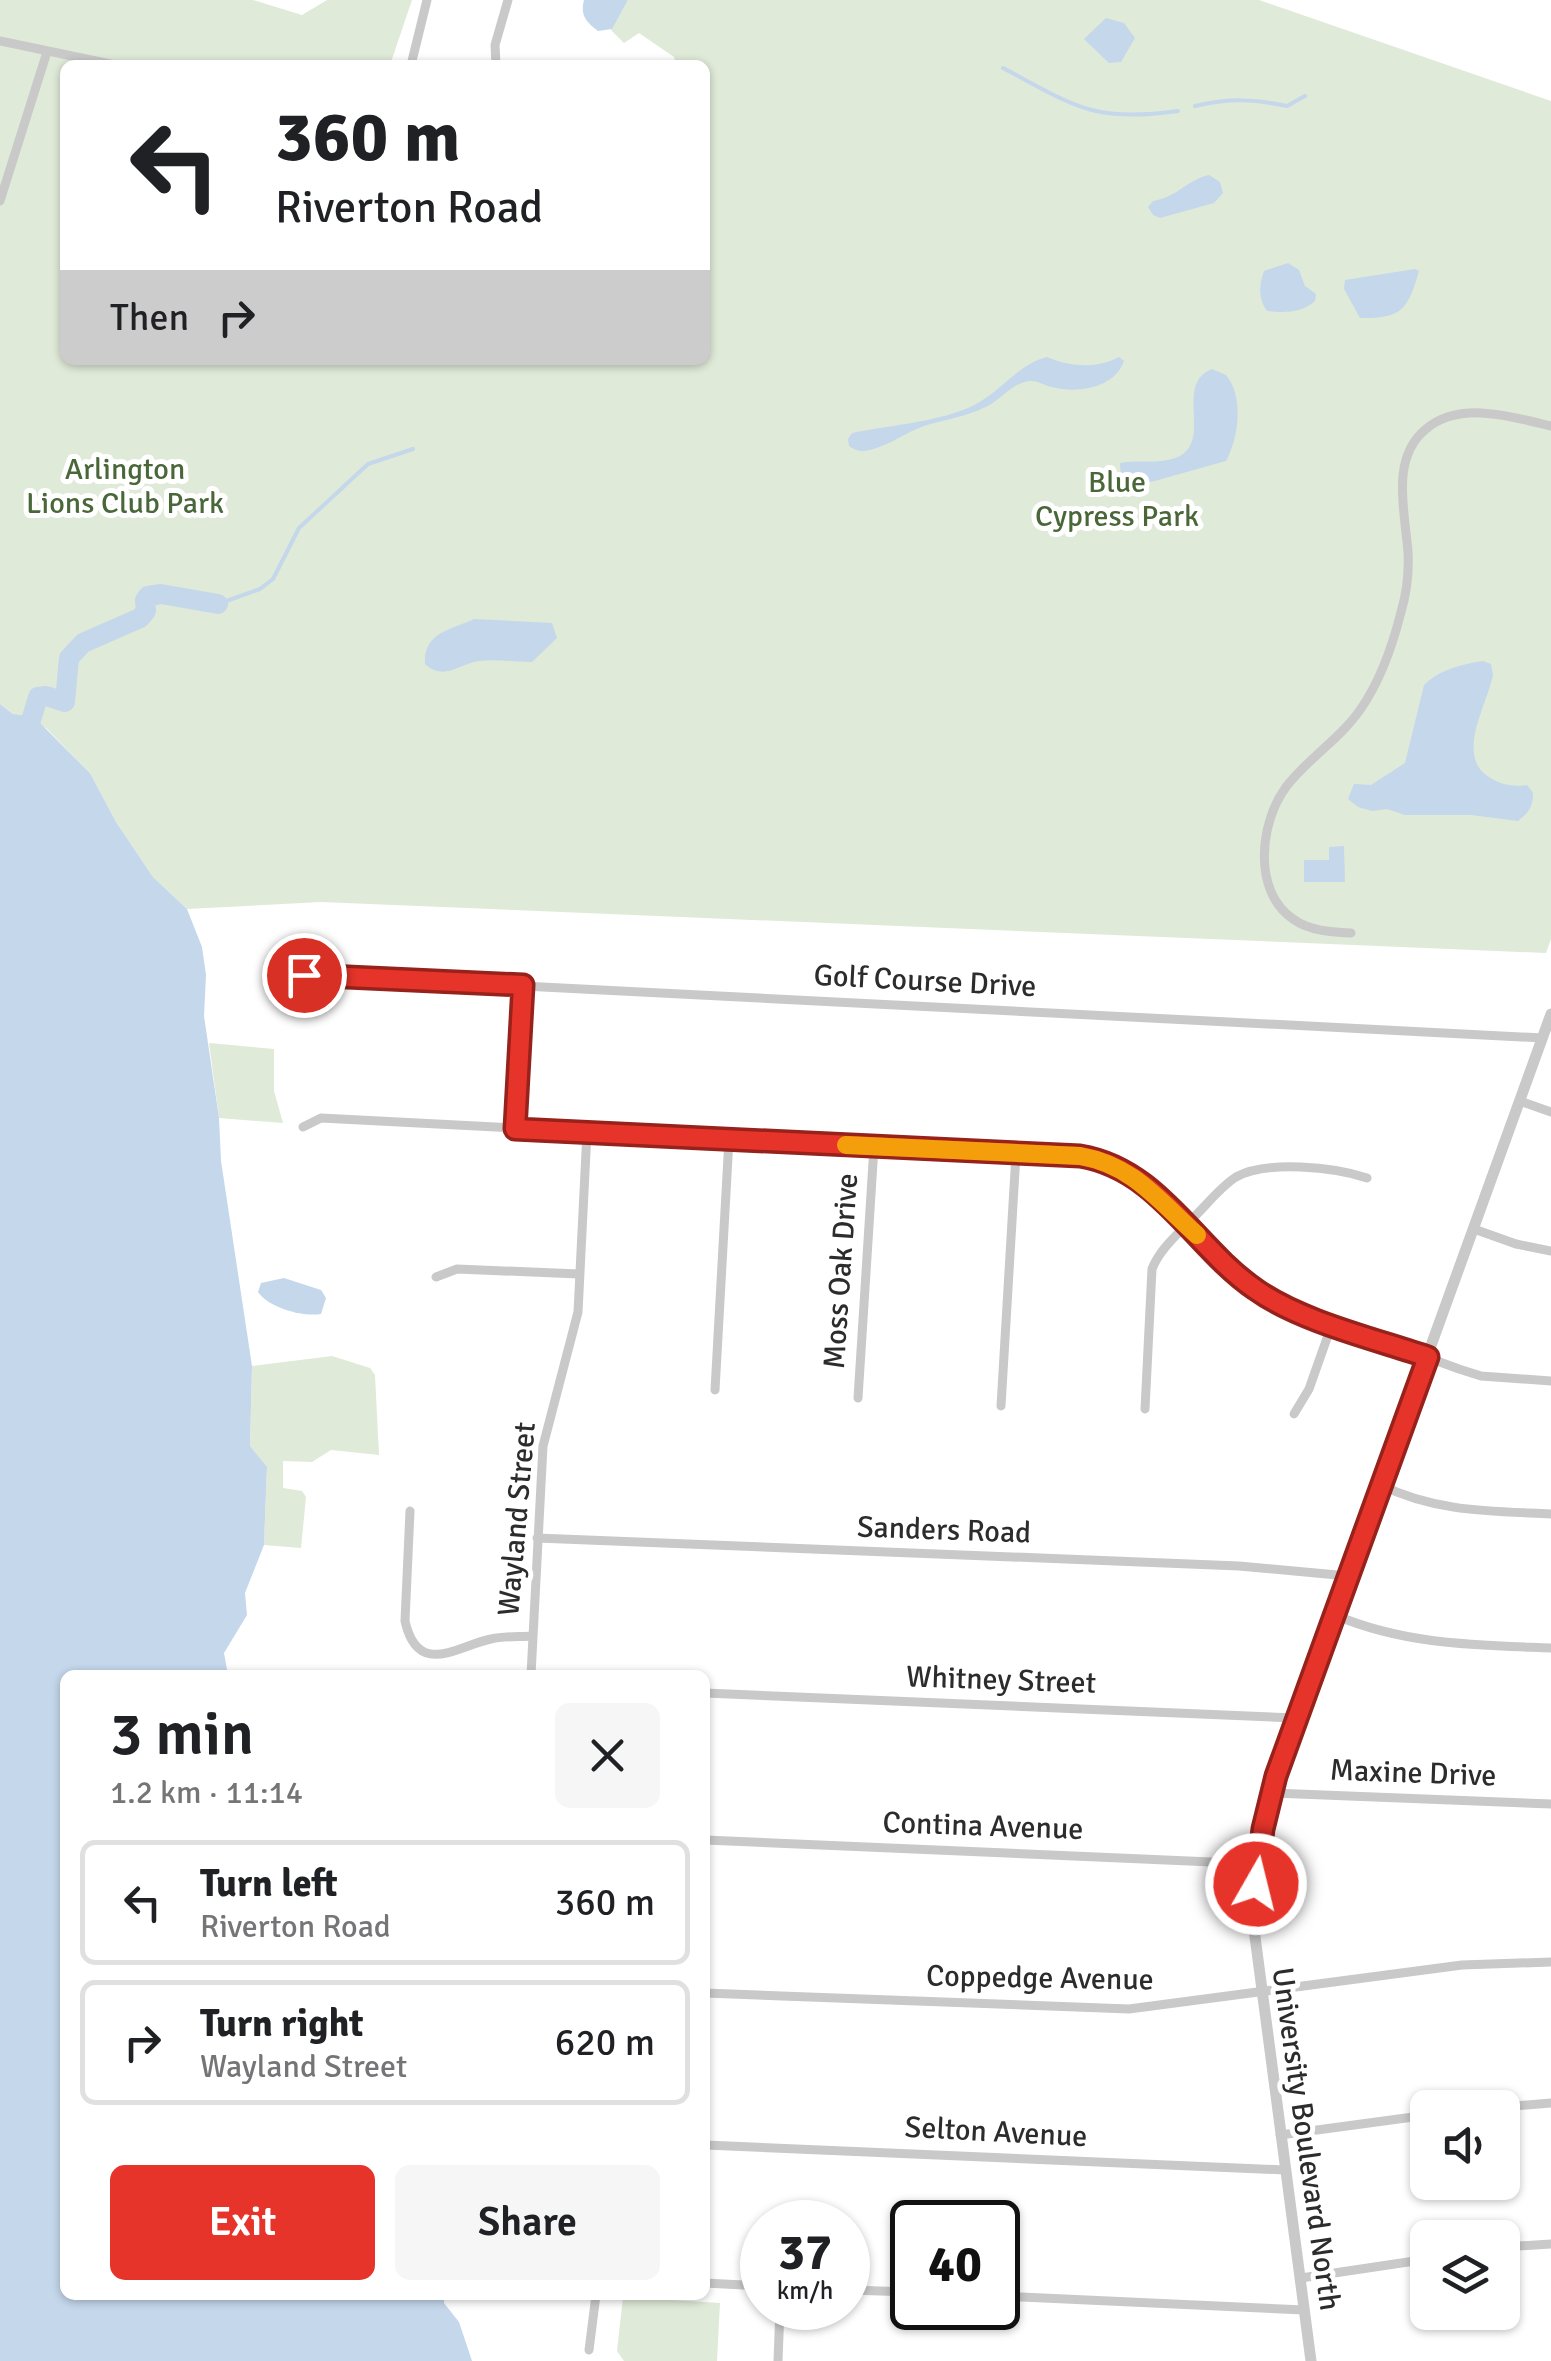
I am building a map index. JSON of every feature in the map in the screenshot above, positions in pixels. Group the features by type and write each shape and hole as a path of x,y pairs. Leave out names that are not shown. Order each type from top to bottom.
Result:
{"street":[{"path":"412,60 426,0"},
{"path":"496,60 495,45 508,0"},
{"path":"0,41 88,60"},
{"path":"0,201 47,52"},
{"path":"1351,933 1315,930 1290,918 1270,888 1265,841 1271,812 1284,790 1358,712 1392,638 1406,586 1403,480 1408,451 1425,429 1452,416 1485,413 1551,426"},
{"name":"Golf Course Drive","path":"304,975 1543,1038"},
{"path":"515,1129 523,985"},
{"name":"University Boulevard North","path":"1311,2361 1260,1992 1254,1929 1258,1864 1273,1793 1296,1718 1551,1014"},
{"path":"1520,1102 1551,1112"},
{"path":"302,1127 321,1118 1102,1160 1138,1179 1254,1289 1282,1305 1481,1376 1551,1381"},
{"name":"Wayland Street","path":"531,1670 543,1446 574,1336 587,1132"},
{"path":"715,1390 729,1139"},
{"name":"Moss Oak Drive","path":"858,1398 874,1147"},
{"path":"1002,1406 1016,1154"},
{"path":"1145,1409 1152,1268 1157,1257 1187,1225 1230,1182 1250,1170 1335,1170 1366,1178"},
{"path":"1474,1229 1551,1251"},
{"path":"436,1278 457,1269 579,1274"},
{"path":"1294,1414 1309,1390 1332,1324"},
{"path":"1381,1485 1457,1510 1551,1514"},
{"path":"410,1511 406,1621 410,1637 418,1647 436,1655 450,1655 494,1638 532,1636"},
{"name":"Sanders Road","path":"537,1538 1239,1566 1348,1576"},
{"path":"1335,1615 1414,1640 1551,1648"},
{"name":"Whitney Street","path":"710,1693 1296,1718"},
{"name":"Maxine Drive","path":"1273,1793 1551,1804"},
{"name":"Contina Avenue","path":"710,1840 1258,1864"},
{"name":"Coppedge Avenue","path":"710,1993 1129,2009 1485,1963 1551,1962"},
{"path":"1520,2106 1551,2103"},
{"path":"1280,2135 1410,2117"},
{"name":"Selton Avenue","path":"710,2145 1285,2170"},
{"path":"1520,2247 1551,2244"},
{"path":"1301,2278 1410,2262"},
{"path":"710,2283 740,2285"},
{"path":"1020,2297 1304,2310"},
{"path":"589,2350 595,2300"},
{"path":"778,2361 779,2330"}],"green space":[{"name":"Blue Cypress Park","path":"0,0 253,0 302,15 327,0 412,0 392,60 60,60 60,365 710,365 710,60 675,60 639,33 624,43 611,30 628,0 1259,0 1551,101 1551,939 1546,953 321,902 187,909 153,877 116,822 90,773 46,728 0,704"},
{"path":"209,1043 274,1049 274,1091 283,1123 219,1118"},
{"path":"332,1356 370,1368 375,1375 379,1455 331,1450 312,1462 283,1461 283,1488 302,1491 306,1497 301,1548 264,1545 267,1468 250,1446 252,1366"},
{"path":"623,2300 720,2303 717,2361 624,2361 617,2351"}],"water":[{"path":"584,0 628,0 612,29 598,31 585,18"},
{"path":"1106,18 1124,23 1135,38 1121,62 1109,63 1084,39"},
{"path":"1209,175 1220,182 1223,193 1214,203 1160,218 1148,207 1153,201"},
{"path":"1288,263 1299,270 1305,286 1316,294 1315,301 1292,311 1267,311 1260,291 1264,271"},
{"path":"1419,271 1411,295 1394,314 1360,318 1344,289 1345,280"},
{"path":"1047,357 1083,365 1119,357 1124,361 1112,377 1094,387 1062,389 1036,381 1025,382 981,409 922,427 870,450 849,446 852,433 968,408 1026,366"},
{"path":"1212,369 1226,375 1237,405 1234,441 1226,461 1151,482 1121,478 1120,463 1168,460 1183,454 1194,434 1196,386 1201,376"},
{"path":"474,619 552,623 557,638 532,662 480,661 446,671 425,664 433,639"},
{"path":"1483,661 1491,664 1493,675 1476,729 1474,756 1479,768 1494,780 1527,785 1533,798 1525,815 1518,821 1471,815 1405,815 1387,809 1372,811 1348,799 1354,784 1371,785 1405,763 1424,685 1451,669"},
{"path":"0,704 13,714 34,717 90,773 116,822 153,877 187,909 202,947 206,975 204,1016 219,1118 221,1161 252,1366 250,1446 267,1467 264,1545 245,1593 247,1615 224,1653 227,1670 60,1670 60,2300 444,2300 459,2322 472,2361 0,2361"},
{"path":"1344,846 1345,882 1304,882 1304,860 1329,860 1329,847"},
{"path":"284,1278 321,1290 326,1298 321,1314 287,1310 270,1303 258,1292 261,1283"}],"waterway":[{"path":"1003,68 1068,101 1104,113 1178,111"},
{"path":"1195,106 1241,100 1287,106 1305,96"},
{"path":"218,604 260,589 273,579 299,528 368,464 413,449"},
{"path":"0,728 29,727 38,697 65,702 69,658 83,643 140,618 146,611 148,596 161,594 218,604"}],"slow traffic":[{"path":"846,1145 1102,1160 1138,1179 1197,1235"}],"route":[{"path":"304,975 523,985 515,1129 1102,1160 1138,1179 1156,1194 1219,1259 1270,1300 1428,1357 1276,1776 1263,1829 1256,1884"}],"park label":[{"name":"Arlington Lions Club Park","path":"125,486"}]}
